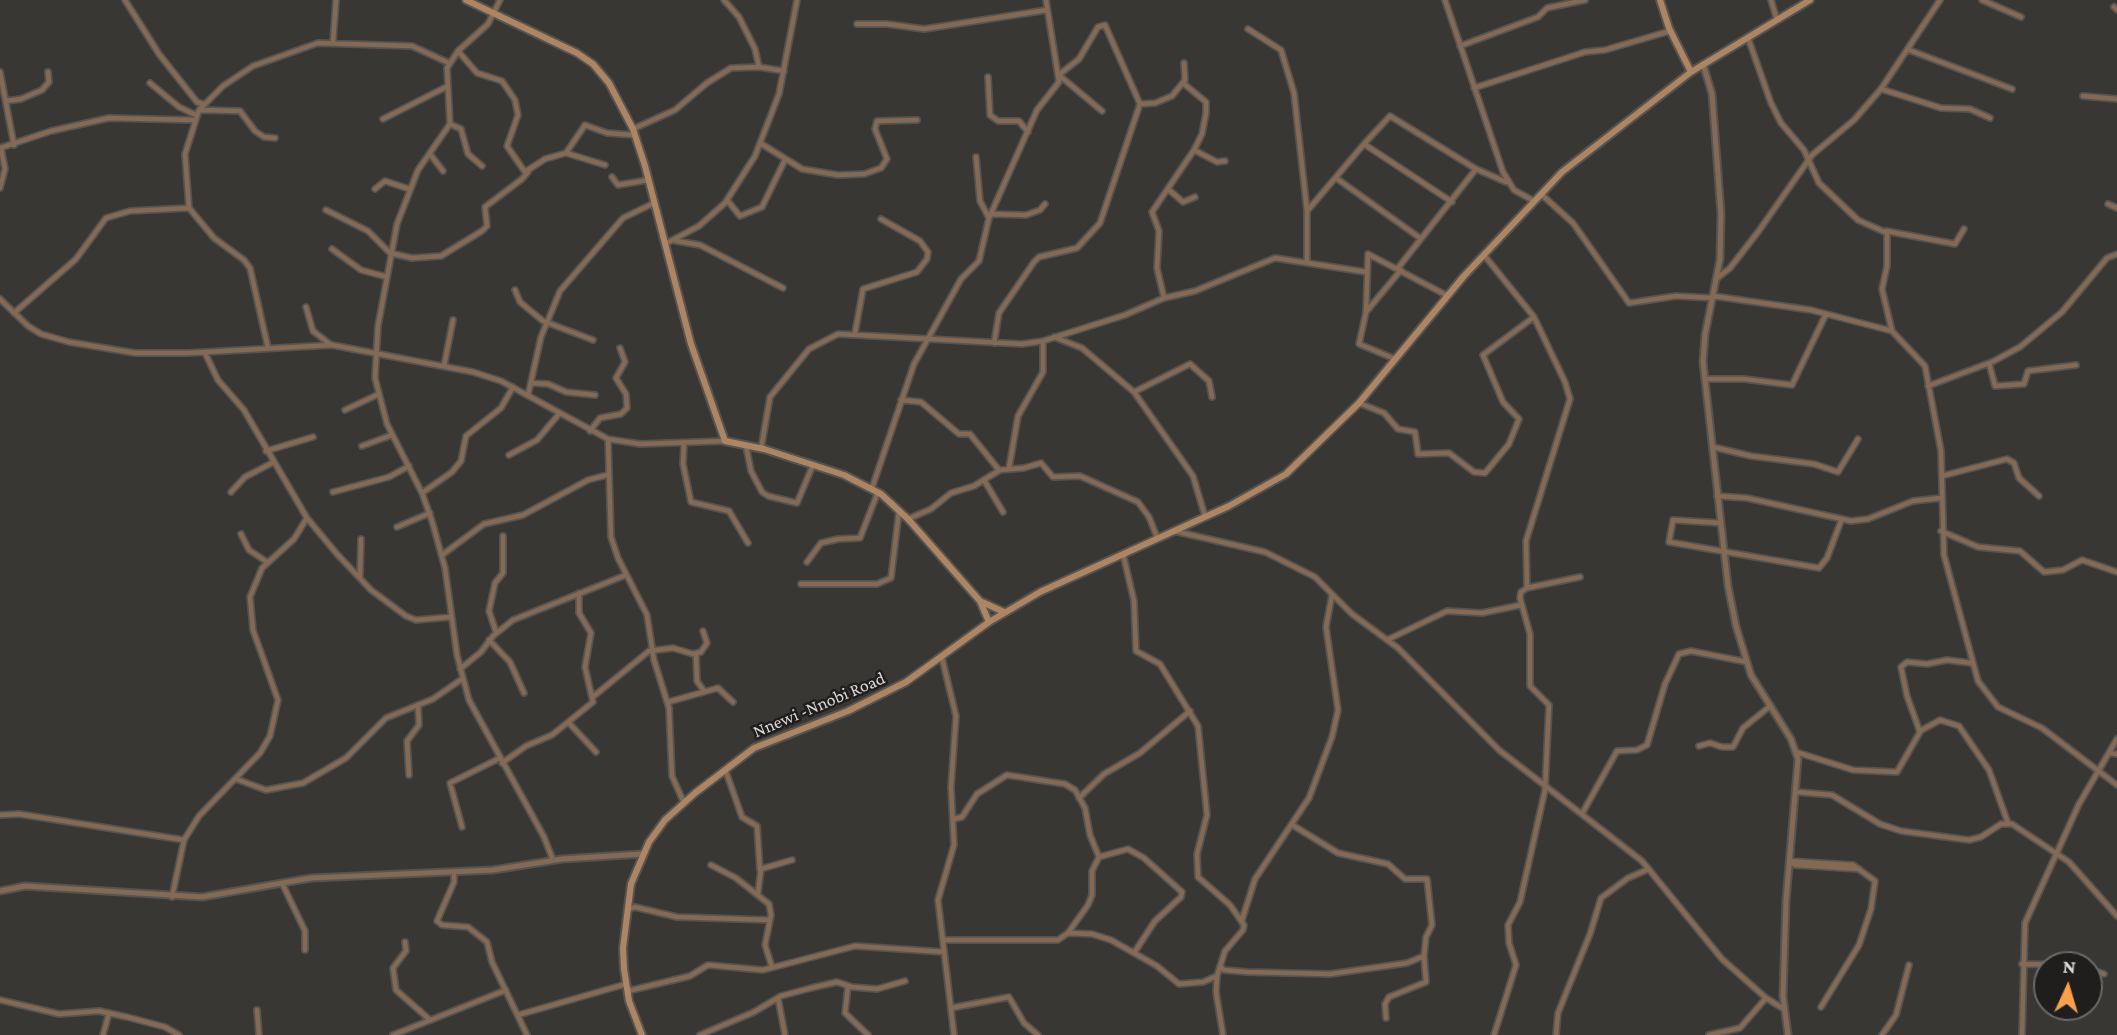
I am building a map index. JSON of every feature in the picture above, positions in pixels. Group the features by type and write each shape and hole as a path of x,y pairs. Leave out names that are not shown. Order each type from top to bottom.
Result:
{"main road":[{"path":"466,0 563,45 593,64 609,83 634,132 691,344 725,440 813,465 875,490 908,519 981,601 989,622"},
{"path":"1660,0 1670,31 1692,72"},
{"name":"Nnewi -Nnobi Road","path":"642,1035 626,988 623,948 626,910 631,884 642,854 665,821 684,803 725,768 754,748 880,696 942,657 1004,612 1157,537 1261,490 1286,474 1359,403 1484,255 1562,172 1703,64 1811,0"},
{"path":"981,601 1004,612"}],"street":[{"path":"125,0 159,54 197,102 204,104"},
{"path":"334,42 336,0"},
{"path":"500,0 495,13 480,32 457,51 449,63 450,124 410,188 390,253 375,378 392,435 410,467 430,513 442,555 465,689 501,761 544,837 553,860"},
{"path":"724,0 739,17 755,49 759,67"},
{"path":"666,244 699,226 727,200 745,173 760,143 784,71 797,0"},
{"path":"1046,0 1060,76 1102,111"},
{"path":"1445,0 1507,182 1514,190 1534,201"},
{"path":"1460,46 1538,17 1547,8 1585,0"},
{"path":"1771,0 1777,20"},
{"path":"1716,279 1730,268 1758,232 1809,159 1854,120 1881,89 1940,0"},
{"path":"1982,0 2021,17"},
{"path":"857,24 923,29 1047,9"},
{"path":"807,562 821,543 860,538 901,400 927,339 961,279 979,261 989,216 1038,110 1055,90 1060,76 1079,58 1098,27 1105,25 1139,104 1100,223 1077,248 1039,257 1034,261 999,313 994,343"},
{"path":"1248,29 1282,52 1294,93 1307,211 1307,262"},
{"path":"1474,88 1586,52 1605,50 1670,31"},
{"path":"1748,38 1781,123 1809,159 1819,184 1858,220 1885,231 1955,244 1964,229"},
{"path":"268,348 250,268 244,260 214,238 189,208 185,154 196,115 223,86 253,66 309,46 334,42 412,46 449,63"},
{"path":"1909,50 2012,89"},
{"path":"457,51 477,73 502,81 515,100 519,115 507,146 523,171 528,172"},
{"path":"1139,104 1164,101 1183,83 1186,73 1184,64"},
{"path":"1703,64 1712,94 1721,214 1716,279 1705,335 1705,379 1720,523 1736,626 1746,662 1796,752 1797,792 1788,861 1784,1009 1788,1035"},
{"path":"566,153 585,125 607,133 634,132 675,110 707,83 731,68 759,67 784,71"},
{"path":"0,72 14,145"},
{"path":"6,101 21,99 42,90 49,82 48,72"},
{"path":"988,77 990,115 998,121 1019,121 1029,132"},
{"path":"150,83 179,107 196,115"},
{"path":"1164,298 1157,268 1159,231 1152,215 1202,134 1206,102 1183,83"},
{"path":"383,119 448,86"},
{"path":"1881,89 1941,108 1970,109 1990,118"},
{"path":"2083,96 2117,99"},
{"path":"0,188 5,169 1,148 51,131 109,118 240,111 255,131 264,137 275,138"},
{"path":"1307,211 1390,116 1476,169 1507,182"},
{"path":"760,143 802,169 838,175 863,174 881,169 887,159 875,129 877,121 917,120"},
{"path":"450,124 461,129 468,154 482,166"},
{"path":"1364,144 1452,202"},
{"path":"1194,150 1217,162 1225,161"},
{"path":"326,210 368,231 390,253 428,258 456,249 487,226 485,207 545,159 566,153 605,165"},
{"path":"430,154 443,171"},
{"path":"976,157 979,201 989,216"},
{"path":"727,200 740,216 762,207 785,160"},
{"path":"1366,312 1420,238 1452,202 1476,169"},
{"path":"612,177 618,185 648,180"},
{"path":"1336,178 1420,238"},
{"path":"374,189 386,181 410,188"},
{"path":"1168,189 1183,202 1195,197"},
{"path":"1541,194 1573,223 1629,303 1676,296 1713,297 1793,306 1892,331"},
{"path":"528,395 547,323 560,291 597,244 634,211 654,203"},
{"path":"989,216 1026,215 1040,210 1045,204"},
{"path":"2108,204 2117,208"},
{"path":"14,313 76,259 106,218 140,210 189,208"},
{"path":"855,333 863,289 917,272 927,259 928,252 920,241 881,219"},
{"path":"1885,231 1887,258 1882,289 1892,331 1925,366 1941,451 1941,531 1944,555 1971,663 1987,695 1998,707 2042,728 2117,785"},
{"path":"675,241 696,243 783,288"},
{"path":"332,249 361,270 387,277"},
{"path":"1395,359 1359,344 1366,312 1366,272 1370,254 1448,296"},
{"path":"1928,386 1989,363 2027,341 2062,312 2107,258 2117,254"},
{"path":"1484,255 1534,317 1565,382 1570,399 1543,478 1526,541 1527,588"},
{"path":"761,449 767,402 809,349 838,334 1022,344 1043,341 1125,315 1164,298 1213,285 1275,258 1366,272"},
{"path":"515,290 520,302 547,323 593,340"},
{"path":"0,299 41,334 69,342 135,352 205,354 332,345 473,372 513,387 608,439 639,444 725,440"},
{"path":"306,307 313,331 332,345"},
{"path":"1705,379 1744,379 1792,385 1826,314"},
{"path":"1359,403 1384,413 1398,429 1415,432 1418,454 1449,453 1475,472 1485,473 1509,444 1519,419 1503,402 1483,355 1534,317"},
{"path":"444,366 453,320"},
{"path":"1053,337 1082,348 1134,392 1193,476 1205,516"},
{"path":"1009,468 1018,416 1043,372 1043,341"},
{"path":"590,431 600,418 621,414 627,408 626,394 616,378 625,362 620,348"},
{"path":"205,354 218,380 244,410 272,463 307,518 360,578 380,598 411,618 452,617"},
{"path":"1989,363 1995,386 2024,384 2028,371 2076,365"},
{"path":"1134,392 1190,364 1209,381 1212,397"},
{"path":"531,383 548,384 566,392 595,394"},
{"path":"422,493 452,472 461,461 466,436 501,408 513,387"},
{"path":"345,410 379,394"},
{"path":"901,400 921,402 959,434 970,434 999,470"},
{"path":"509,455 537,440 559,414"},
{"path":"362,446 392,435"},
{"path":"266,451 313,437"},
{"path":"608,439 607,475 611,537 626,575 647,615 652,650 668,702 672,776 684,803"},
{"path":"1713,447 1751,456 1814,464 1838,472 1858,439"},
{"path":"684,444 684,473 691,502 729,511 748,543"},
{"path":"746,446 751,471 762,492 768,496 797,503 813,465"},
{"path":"1942,476 2007,459 2014,463 2019,478 2039,496"},
{"path":"231,492 245,477 272,463"},
{"path":"908,519 931,509 951,493 965,490 999,470 1043,463 1053,477 1071,474 1097,483 1142,505 1157,537"},
{"path":"333,492 389,477 410,467"},
{"path":"442,555 484,524 523,515 588,480 607,475"},
{"path":"984,480 1003,512"},
{"path":"1717,496 1747,498 1841,521 1868,519 1913,501 1941,498"},
{"path":"802,584 877,584 891,578 899,510"},
{"path":"397,527 430,513"},
{"path":"172,898 184,841 205,810 264,748 277,709 277,693 253,630 251,589 267,562 294,539 307,518"},
{"path":"1720,523 1674,520 1669,542 1820,567 1827,558 1841,521"},
{"path":"1173,530 1265,552 1315,577 1332,595 1387,640 1499,750 1583,812 1649,869 1702,938 1766,998 1784,1009"},
{"path":"1941,531 1978,547 2020,551 2044,572 2063,570 2082,560 2117,572"},
{"path":"241,534 249,550 267,562"},
{"path":"496,632 489,617 489,606 495,583 503,573 503,536"},
{"path":"360,578 361,539"},
{"path":"1123,554 1134,601 1136,651 1160,664 1198,726 1207,815 1197,854 1198,877 1224,898 1242,921"},
{"path":"460,669 496,632 533,610 626,575"},
{"path":"1494,1035 1515,974 1516,956 1509,943 1508,925 1520,902 1545,797 1549,705 1530,686 1530,634 1521,605 1521,592 1527,588 1580,577"},
{"path":"462,827 450,783 501,761 569,723 593,702 594,696 585,667 591,633 579,613 579,593"},
{"path":"1223,1035 1216,992 1217,975 1225,951 1243,930 1242,921 1255,879 1309,798 1338,714 1326,627 1332,595"},
{"path":"1387,640 1447,611 1482,613 1521,605"},
{"path":"696,654 706,646 703,631"},
{"path":"489,640 510,663 524,693"},
{"path":"594,696 652,650 676,649 696,654"},
{"path":"1583,812 1617,751 1637,750 1647,745 1665,684 1679,654 1691,651 1746,662"},
{"path":"696,654 697,681 704,691"},
{"path":"942,657 956,716 951,787 954,845 939,900 954,1035"},
{"path":"1920,731 1905,687 1903,664 1947,660 1971,663"},
{"path":"236,779 266,790 303,783 346,758 386,718 448,690 462,679"},
{"path":"448,690 465,689"},
{"path":"668,702 720,689 733,702"},
{"path":"409,775 407,741 419,725 418,705"},
{"path":"1699,746 1710,743 1733,747 1743,728 1769,707"},
{"path":"1079,798 1104,774 1140,753 1190,711"},
{"path":"1796,752 1853,770 1894,773 1906,761 1920,731 1940,720 1959,726 1989,771 2008,823 2056,853 2088,881 2117,916"},
{"path":"569,723 596,752"},
{"path":"2022,1035 2025,923 2056,853 2117,738"},
{"path":"2109,753 2117,754"},
{"path":"725,768 741,817 757,826 760,870 758,894"},
{"path":"944,940 1058,940 1068,933 1092,895 1091,877 1099,857 1090,835 1087,813 1073,788 1066,784 1007,775 977,794 962,817 954,819"},
{"path":"1797,792 1832,795 1880,824 1901,831 1969,839 2008,823"},
{"path":"0,815 19,814 184,841"},
{"path":"1294,826 1338,853 1388,864 1405,879 1427,879 1432,925 1424,956 1426,982 1389,997 1385,1004 1386,1018"},
{"path":"1099,857 1128,849 1143,858 1182,892 1181,897 1155,922 1134,953"},
{"path":"0,891 24,886 172,898 217,895 282,882 454,872 553,860 642,854"},
{"path":"760,870 764,866 792,860"},
{"path":"1788,861 1795,865 1860,869 1875,881 1871,909 1859,945 1821,1007"},
{"path":"711,865 758,894 769,904 770,920 765,945 772,967"},
{"path":"1556,1035 1558,1013 1601,898 1620,882 1649,869"},
{"path":"454,872 454,882 437,920 442,925 461,925 482,937 527,1035"},
{"path":"282,882 305,931 305,950"},
{"path":"626,910 635,907 677,917 770,920"},
{"path":"1068,933 1104,936 1157,966 1179,984 1203,982 1217,975"},
{"path":"405,942 406,951 393,968 396,990 430,1020"},
{"path":"519,1015 597,990 626,988 690,976 708,965 763,970 855,946 944,952"},
{"path":"1220,966 1230,971 1330,974 1417,961 1424,956"},
{"path":"2022,964 2033,964"},
{"path":"1882,1035 1896,1014 1909,965"},
{"path":"700,1035 778,998 837,982 877,989 905,981"},
{"path":"848,986 845,1013 868,1035"},
{"path":"393,1035 506,990"},
{"path":"951,1008 1009,997 1024,1023 1038,1035"},
{"path":"778,998 785,1035"},
{"path":"1709,1035 1740,1028 1766,998"},
{"path":"0,1000 58,1014 109,1013 164,1027 179,1035"},
{"path":"257,1010 259,1035"},
{"path":"103,1035 109,1013"}]}
